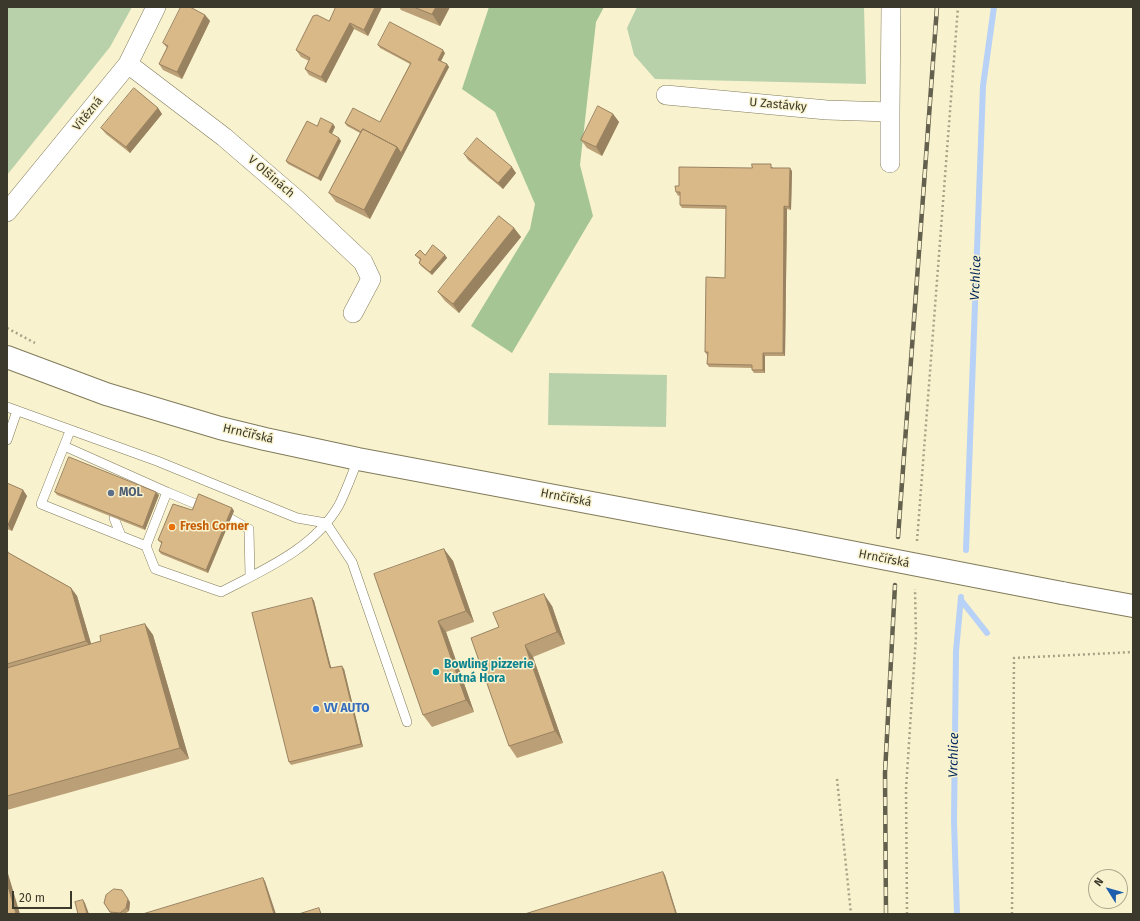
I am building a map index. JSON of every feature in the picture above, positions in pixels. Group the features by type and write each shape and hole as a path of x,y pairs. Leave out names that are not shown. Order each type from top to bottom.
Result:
{"main road":[{"name":"Hrnčířská","path":"7,357 72,382 174,415 265,439 358,459 1133,606"}],"street":[{"name":"Vítězná","path":"7,212 128,64 156,7"},
{"path":"890,163 891,7"},
{"name":"V Olšinách","path":"128,64 224,137 296,199 363,262 371,279 353,313"},
{"name":"U Zastávky","path":"666,95 827,110 890,112"}],"lane":[{"path":"7,407 70,431 157,461 297,518 326,523 352,562 407,722"},
{"path":"7,438 17,411"},
{"path":"70,431 41,504 146,546"},
{"path":"64,446 198,505"},
{"path":"94,459 96,470"},
{"path":"168,492 146,546 155,569 221,592 290,555 309,540 326,523 338,506 358,459"},
{"path":"114,518 121,536"},
{"path":"231,519 249,529 250,577"}],"path":[{"path":"917,541 958,7"},
{"path":"7,328 39,345"},
{"path":"907,914 906,789 916,636 915,589"},
{"path":"1012,914 1014,658 1133,652"},
{"path":"837,779 852,914"}],"green space":[{"path":"7,7 132,7 110,47 7,175"},
{"path":"489,7 604,7 596,22 580,165 593,216 512,353 471,326 530,229 535,204 495,112 462,89"},
{"path":"637,7 864,7 866,84 655,79 634,55 627,28"},
{"path":"549,373 667,375 666,427 548,425"}],"building":[{"path":"181,7 190,7 205,15 177,72 159,64 168,46 163,43"},
{"path":"336,7 375,7 364,30 350,23 321,77 305,69 310,58 296,50 313,16 317,15 329,21"},
{"path":"414,7 436,7 432,14"},
{"path":"390,22 443,50 438,60 447,64 401,153 397,147 363,129 361,132 345,123 353,108 380,122 411,63 378,45"},
{"path":"134,88 158,108 126,147 101,128"},
{"path":"598,106 613,114 596,147 581,140"},
{"path":"321,118 333,124 329,132 339,138 318,178 286,161 307,121 317,126"},
{"path":"363,129 397,147 364,210 329,193"},
{"path":"477,138 512,167 498,183 464,154"},
{"path":"752,164 771,164 771,168 790,168 789,207 784,206 783,353 763,353 763,370 752,370 752,365 707,364 708,352 705,352 706,277 725,278 726,206 680,205 680,192 676,192 675,186 679,186 679,167 752,168"},
{"path":"499,216 514,228 453,304 438,292"},
{"path":"433,245 445,255 430,272 419,263 421,259 415,255 420,250 425,255"},
{"path":"69,457 156,492 143,527 55,492"},
{"path":"7,483 23,490 8,525 7,524"},
{"path":"199,494 232,508 206,570 159,551 162,542 158,540 173,504 192,510"},
{"name":"Bowling pizzerie Kutná Hora","path":"444,549 466,611 438,621 466,700 423,715 374,574"},
{"path":"7,552 71,588 86,641 7,664"},
{"path":"544,594 557,632 525,645 555,731 509,746 471,638 499,627 493,613"},
{"name":"VV AUTO","path":"312,598 330,668 342,666 361,744 289,762 252,613"},
{"path":"145,624 180,748 7,796 7,668 101,641 100,636"},
{"path":"663,872 676,914 525,914"},
{"path":"263,878 274,914 143,914"},
{"path":"7,883 16,914 7,914"},
{"path":"114,889 122,890 128,899 126,908 120,913 110,912 104,903 106,895"},
{"path":"83,900 87,914 78,914 75,902"},
{"path":"319,908 321,914 299,914"}],"waterway":[{"name":"Vrchlice","path":"966,550 983,86 994,7"},
{"name":"Vrchlice","path":"957,914 954,821 956,651 961,597"},
{"path":"961,600 987,633"}],"railway":[{"path":"898,537 937,7"},
{"path":"886,914 885,773 895,585"}],"place":[{"name":"MOL","path":"111,493"},
{"name":"Fresh Corner","path":"172,527"},
{"name":"Bowling pizzerie Kutná Hora","path":"436,672"},
{"name":"VV AUTO","path":"316,709"}]}
